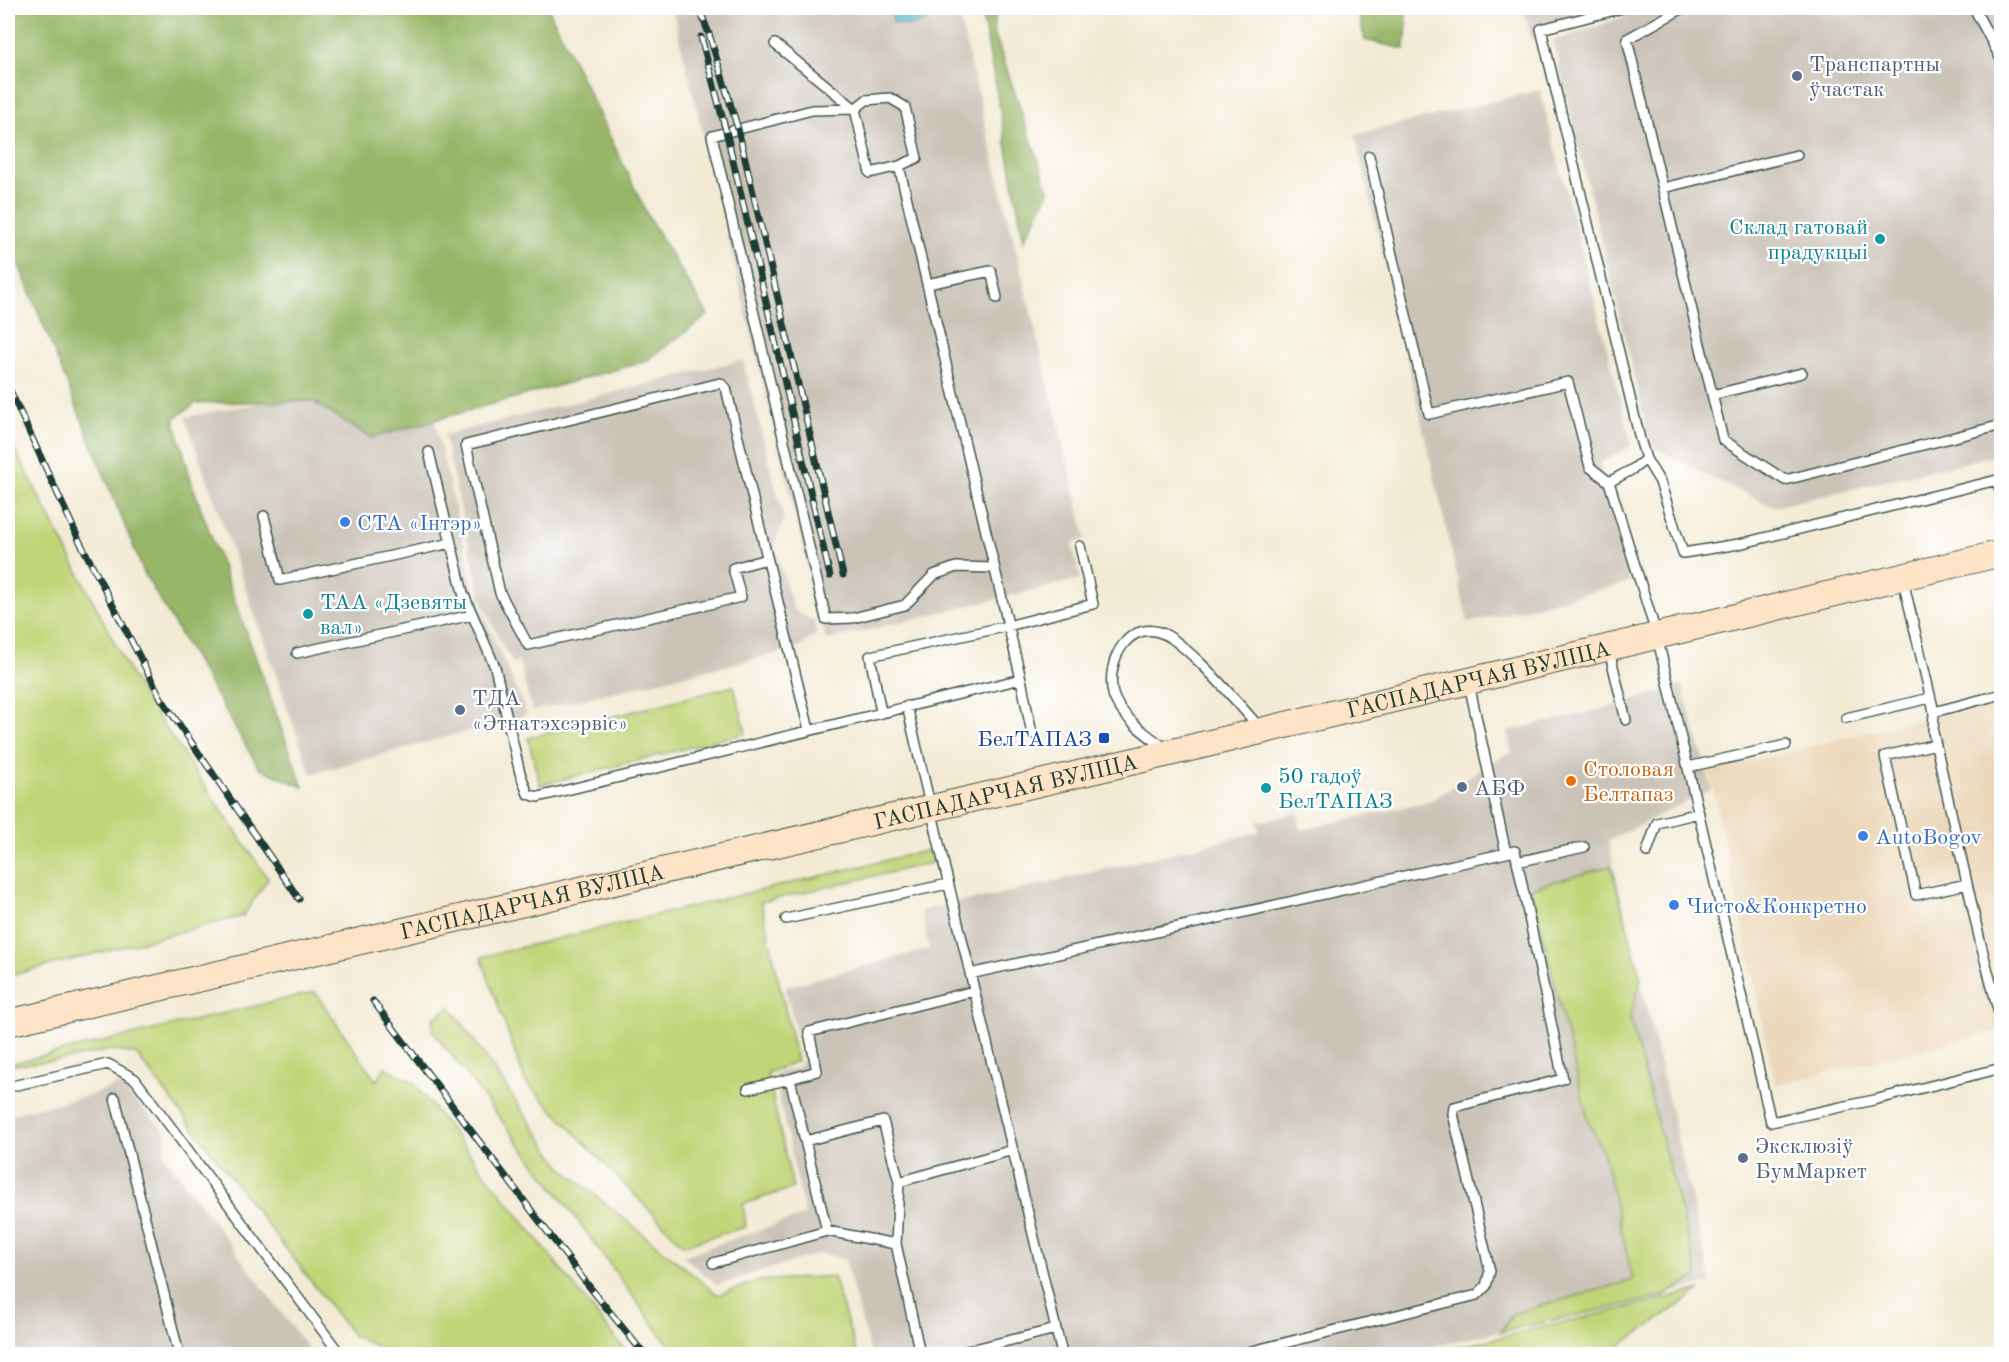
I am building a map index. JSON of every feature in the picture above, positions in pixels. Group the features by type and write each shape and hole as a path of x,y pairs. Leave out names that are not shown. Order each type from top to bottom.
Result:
{"street":[{"name":"ГАСПАДАРЧАЯ ВУЛІЦА","path":"8,1023 1263,731 2001,553"}],"lane":[{"path":"1623,8 1540,29 1646,459 1660,482 1683,553 1739,544 1999,479 2001,497"},
{"path":"1683,8 1627,39 1723,440 1785,480 2001,425"},
{"path":"1974,8 2001,61"},
{"path":"776,44 855,109 870,173 899,166 917,158 905,107 890,98 866,100 855,109 812,110 712,136 826,619 853,618 904,605 934,575 956,567 994,568"},
{"path":"1663,188 1797,155"},
{"path":"1369,156 1429,414 1568,382 1590,467 1608,482 1657,636 1771,1122 1874,1100 2001,1068"},
{"path":"899,166 1021,679 1032,734"},
{"path":"927,284 991,271 997,298"},
{"path":"1712,395 1802,373"},
{"path":"767,559 734,568 741,597 528,645 500,593 466,445 720,383 726,388 809,730"},
{"path":"429,452 463,593 495,667 520,773 528,794 538,797 1021,679"},
{"path":"1608,482 1633,469 1646,459"},
{"path":"264,516 280,580 451,543"},
{"path":"882,712 870,656 1008,626 1093,604 1080,546"},
{"path":"1902,576 1934,712 1933,732 2001,1025"},
{"path":"297,653 472,615"},
{"path":"1173,752 1150,738 1128,718 1114,695 1111,670 1118,651 1130,636 1148,631 1167,635 1210,672 1263,731"},
{"path":"1608,648 1626,720"},
{"path":"1468,681 1506,853"},
{"path":"1934,712 2001,694"},
{"path":"1846,718 1930,698"},
{"path":"907,706 1062,1354"},
{"path":"1936,744 1885,756 1916,895 1967,884"},
{"path":"1688,767 1786,745"},
{"path":"1647,852 1657,823 1699,813"},
{"path":"1517,862 1584,847"},
{"path":"970,974 1515,851 1563,1079 1454,1107 1453,1114 1490,1271 1486,1286 1477,1295 1240,1354"},
{"path":"786,919 948,884"},
{"path":"748,1089 817,1071 809,1032 974,991"},
{"path":"8,1087 108,1064 135,1079 340,1354"},
{"path":"790,1079 827,1231"},
{"path":"115,1098 180,1354"},
{"path":"806,1141 883,1121 899,1182 896,1244 920,1354"},
{"path":"899,1182 1013,1150"},
{"path":"713,1263 827,1231 896,1244"},
{"path":"954,1354 1056,1329"}],"shaded area":[{"path":"672,8 957,8 1086,539 1072,543 1080,579 826,640"},
{"path":"1514,8 1630,8 1625,13 1532,39 1525,14"},
{"path":"1635,8 2001,8 2001,454 1774,507 1702,473 1651,445 1553,41 1624,17"},
{"path":"1540,90 1632,445 1600,463 1630,582 1468,623 1355,135"},
{"path":"743,360 784,520 774,545 794,610 815,622 816,634 801,646 779,653 532,711 519,661 513,663 503,647 481,599 444,435"},
{"path":"314,393 432,411 477,600 527,715 311,774 185,417"},
{"path":"1682,685 1712,789 1608,841 1711,1283 1401,1354 871,1354 845,1260 821,1253 717,1285 683,1256 805,1215 774,1074 798,1068 803,1059 785,987 929,949 921,911 1259,832 1257,822 1297,813 1301,830 1430,801 1502,756 1512,753 1507,731 1615,706"},
{"path":"2001,700 2001,1030 1776,1085 1709,771"},
{"path":"119,1084 167,1133 163,1154 312,1354 8,1354 8,1115 88,1096"}],"green space":[{"path":"8,8 548,8 649,218 708,315 646,361 371,438 312,401 196,403 174,419 193,487 303,787 259,768 144,573 8,238"},
{"path":"981,8 996,8 994,32 1049,192 1024,241"},
{"path":"1357,8 1405,8 1407,22 1405,49 1365,40"},
{"path":"8,436 137,686 268,879 243,916 8,976"},
{"path":"734,686 746,733 540,785 528,738"},
{"path":"929,850 932,863 761,902 797,1061 767,1073 793,1188 743,1204 746,1227 683,1245 525,1081 481,957"},
{"path":"1611,866 1641,979 1630,1018 1698,1276 1664,1296 1500,1332 1513,1314 1633,1280 1605,1157 1588,1120 1531,888"},
{"path":"315,992 376,1081 385,1067 413,1082 628,1354 393,1354 353,1336 136,1054 110,1050 67,1059 8,1066 8,1064"},
{"path":"450,1006 562,1168 718,1295 757,1281 833,1276 857,1354 675,1354 562,1199 432,1030 433,1019"},
{"path":"1701,1290 1608,1354 1429,1354"}],"water":[{"path":"892,8 936,8 934,18 909,26 893,22"}],"railway":[{"path":"699,8 738,129 843,575"},
{"path":"701,37 727,135 830,576"},
{"path":"8,386 79,540 161,698 299,899"},
{"path":"373,1001 584,1280 644,1354"}],"place":[{"name":"Транспартны ўчастак","path":"1797,76"},
{"name":"Склад гатовай прадукцыі","path":"1880,239"},
{"name":"СТА «Інтэр»","path":"345,522"},
{"name":"ТАА «Дзевяты вал»","path":"308,614"},
{"name":"ТДА «Этнатэхсэрвіс»","path":"460,710"},
{"name":"БелТАПАЗ","path":"1104,738"},
{"name":"Столовая Белтапаз","path":"1571,781"},
{"name":"АБФ","path":"1462,787"},
{"name":"50 гадоў БелТАПАЗ","path":"1266,788"},
{"name":"AutoBogov","path":"1863,836"},
{"name":"Чисто&Конкретно","path":"1674,905"},
{"name":"Эксклюзіў БумМаркет","path":"1743,1158"}]}
